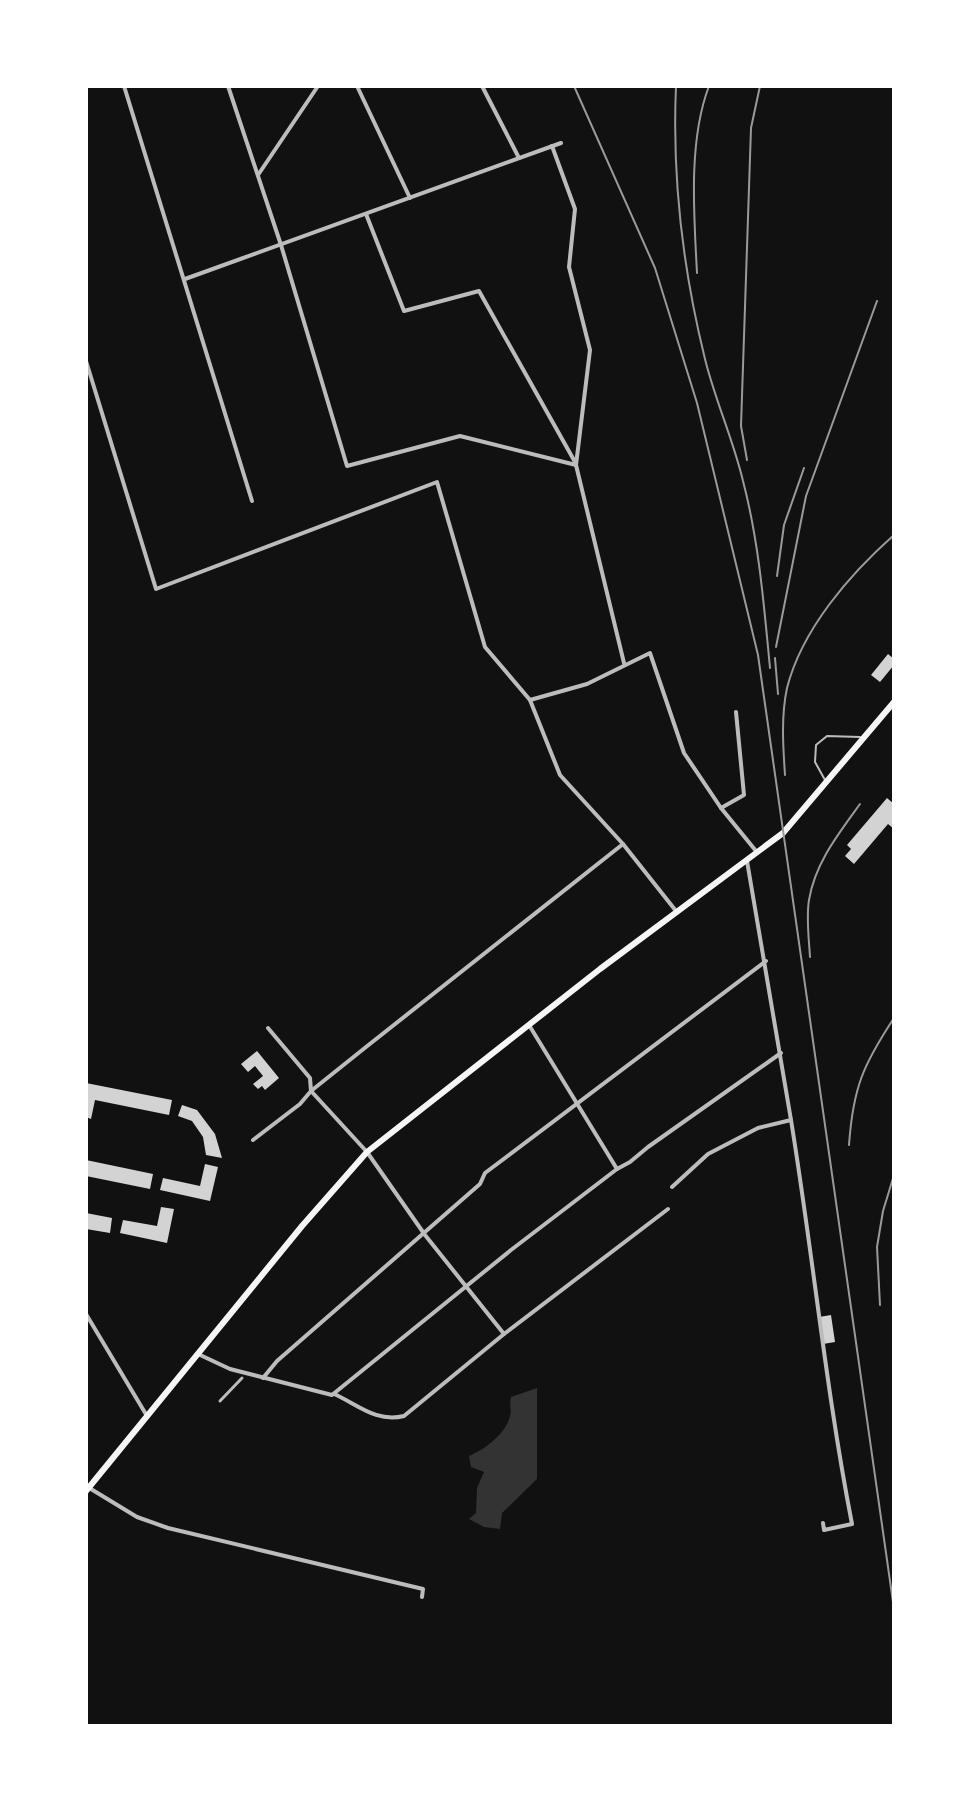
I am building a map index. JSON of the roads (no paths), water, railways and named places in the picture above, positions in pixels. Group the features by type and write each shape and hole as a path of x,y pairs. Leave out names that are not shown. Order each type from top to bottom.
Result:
{"main road":[{"path":"87,1488 302,1226 367,1152 791,826 894,702"}],"street":[{"path":"124,86 252,501"},
{"path":"228,86 281,245 347,466 460,436 576,465"},
{"path":"258,175 318,86"},
{"path":"357,86 410,198"},
{"path":"482,86 519,158"},
{"path":"185,279 561,143"},
{"path":"552,146 575,209 569,267 590,350 576,465"},
{"path":"366,214 404,311 479,291 576,465 624,663"},
{"path":"86,361 156,589 437,482 485,647 530,700 560,775 623,844 677,912"},
{"path":"530,700 587,684 624,663 650,653 684,753 721,808 758,853"},
{"path":"721,808 744,795 736,712"},
{"path":"253,1140 623,844"},
{"path":"747,861 810,1234 842,1473 852,1524 824,1530 823,1523"},
{"path":"263,1378 277,1361 425,1235 480,1184 485,1173 766,961"},
{"path":"529,1025 617,1169"},
{"path":"268,1028 310,1078 311,1091 367,1152 425,1235 504,1334"},
{"path":"333,1394 617,1169 781,1053"},
{"path":"672,1187 708,1154 758,1128 791,1120"},
{"path":"198,1354 230,1369 333,1394 361,1410 400,1418 668,1209"},
{"path":"86,1314 147,1416"},
{"path":"86,1330 92,1324"},
{"path":"220,1401 242,1378"},
{"path":"87,1488 143,1520 423,1589 422,1597"}],"lane":[{"path":"827,783 817,769 816,745 822,737 865,737"}],"railway":[{"path":"574,86 655,268 697,403 758,655 894,1609"},
{"path":"676,86 676,155 685,258 705,359 749,504 770,668"},
{"path":"697,273 695,154 702,107 709,86"},
{"path":"747,460 741,426 751,128 760,86"},
{"path":"776,647 806,496 877,301"},
{"path":"777,576 784,525 804,468"},
{"path":"785,775 784,709 794,666 830,604 861,567 894,535"},
{"path":"775,658 778,694"},
{"path":"810,957 808,914 812,886 829,849 860,804"},
{"path":"849,1145 853,1108 861,1078 894,1018"},
{"path":"880,1305 877,1247 883,1211 894,1175"}]}
